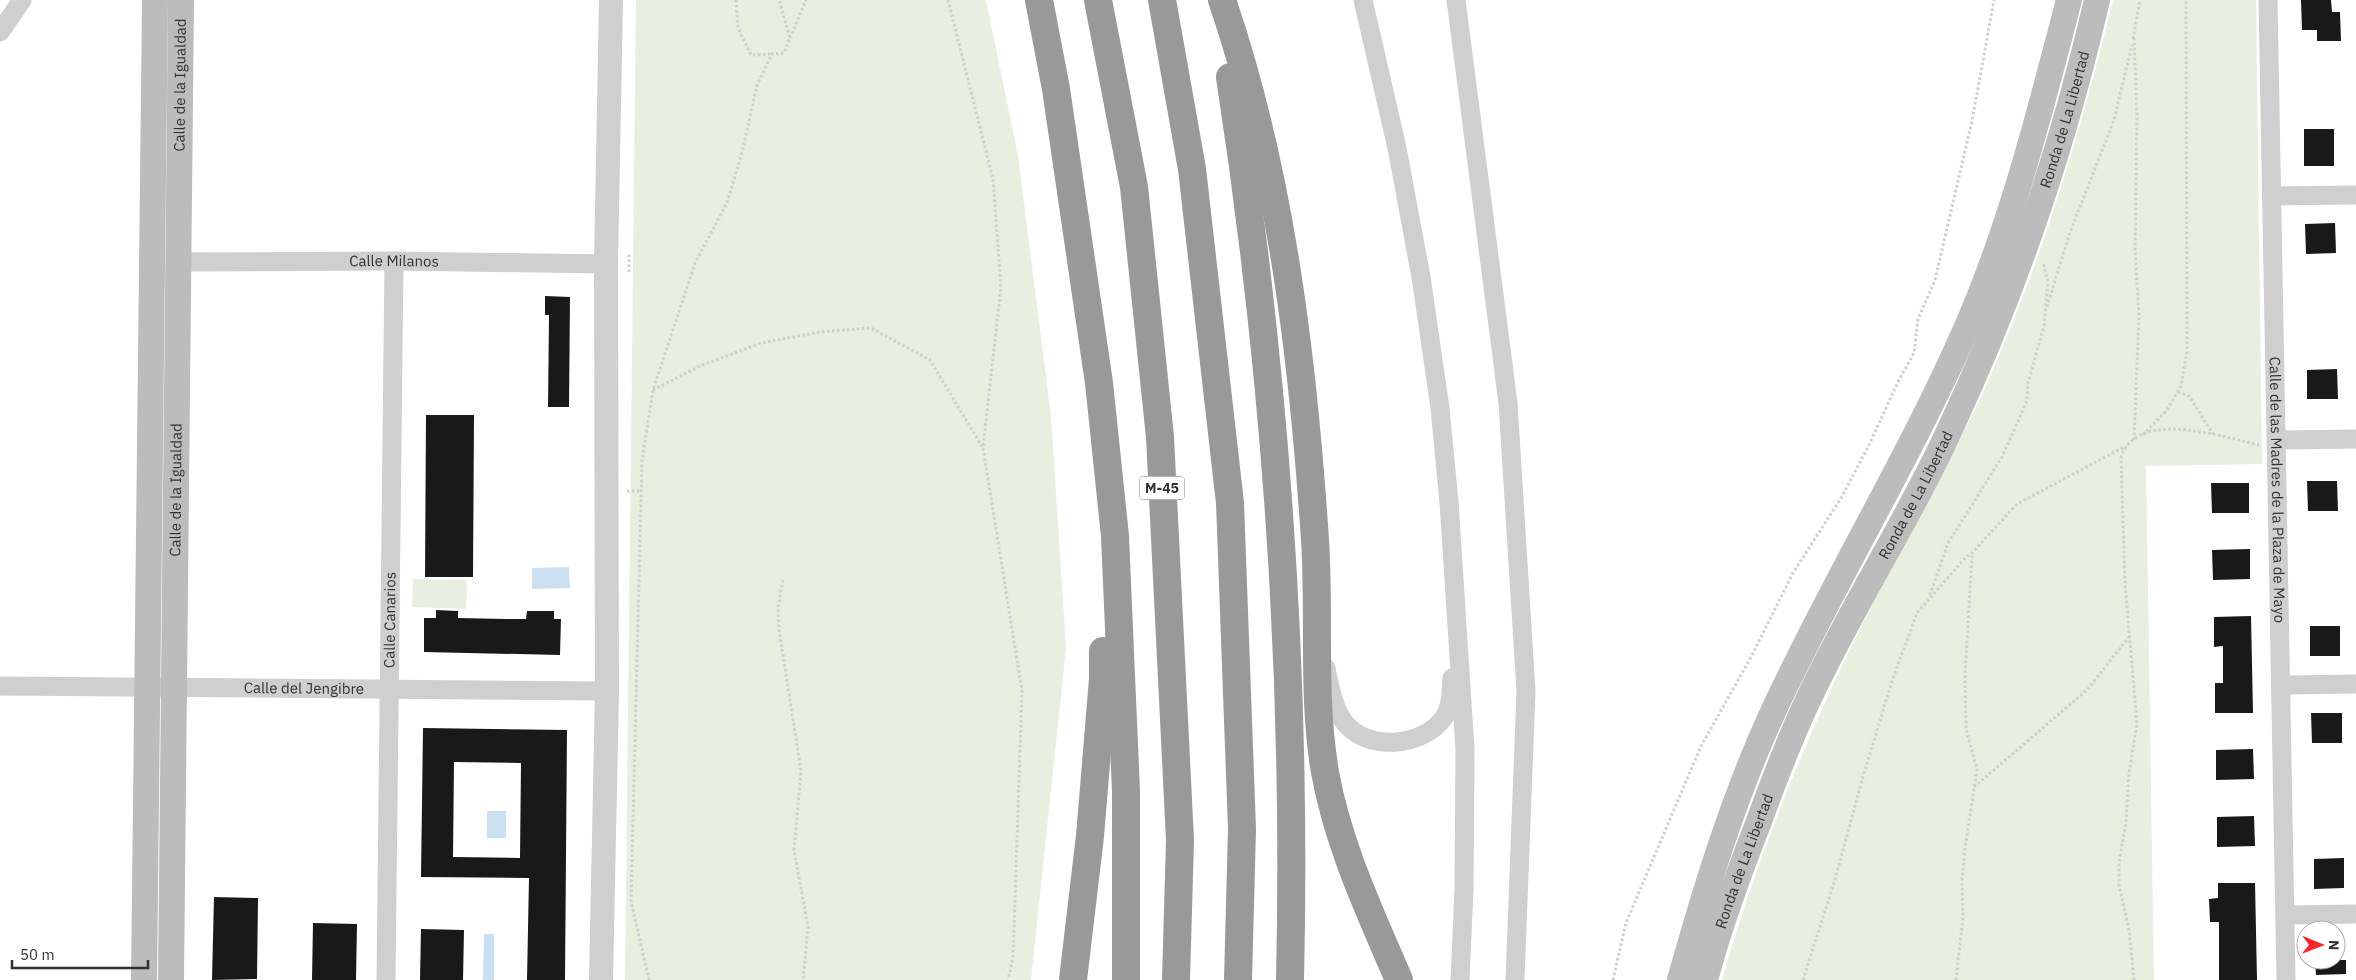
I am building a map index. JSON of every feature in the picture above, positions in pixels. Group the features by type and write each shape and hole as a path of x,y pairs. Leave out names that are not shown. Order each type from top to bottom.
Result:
{"highway":[{"path":"1039,0 1056,89 1099,383 1116,536 1126,791 1126,980"},
{"name":"M-45","path":"1098,0 1134,187 1160,436 1180,840 1176,980"},
{"path":"1162,0 1192,169 1230,503 1242,829 1238,980"},
{"path":"1215,0 1230,78 1259,280 1278,504 1289,704 1292,916 1290,980"},
{"path":"1222,0 1237,44 1263,144 1286,265 1308,443 1319,620 1321,738 1333,807 1346,855 1399,980"},
{"path":"1073,980 1090,836 1103,679 1099,383"}],"main road":[{"name":"Calle de la Igualdad","path":"144,980 155,0"},
{"name":"Calle de la Igualdad","path":"171,980 180,262 181,0"},
{"name":"Ronda de La Libertad","path":"1680,980 1712,875 1741,791 1771,716 1926,413 1966,328 1998,246 2038,118 2068,0"},
{"name":"Ronda de La Libertad","path":"1705,980 1744,859 1780,764 1809,697 1950,430 1990,340 2023,252 2064,129 2097,0"}],"street":[{"path":"0,32 22,0"},
{"path":"601,980 607,690 606,264 611,0"},
{"path":"1363,0 1397,148 1421,277 1440,408 1449,502 1465,749 1464,889 1460,980"},
{"path":"1456,0 1508,403 1526,691 1515,980"},
{"name":"Calle de las Madres de la Plaza de Mayo","path":"2268,0 2272,196 2271,443 2281,685 2286,980"},
{"path":"2272,196 2356,195"},
{"name":"Calle Milanos","path":"180,262 394,261 606,264"},
{"name":"Calle Canarios","path":"386,980 394,261"},
{"path":"2271,443 2356,439"},
{"path":"1319,620 1329,685 1342,720 1357,734 1377,742 1398,742 1421,737 1434,728 1446,715 1451,699 1454,590"},
{"path":"2281,685 2356,684"},
{"name":"Calle del Jengibre","path":"0,686 607,690"},
{"path":"2286,915 2356,914"}],"path":[{"path":"736,0 738,28 751,55 784,53 806,0"},
{"path":"778,0 790,38"},
{"path":"948,0 993,179 1001,287 983,448 1022,691 1013,958 1008,980"},
{"path":"1613,980 1626,923 1701,746 1750,659 1793,573 1842,498 1868,449 1899,380 1914,354 1918,319 1934,280 1972,121 1994,0"},
{"path":"2045,315 2069,235 2114,120 2134,37 2140,0"},
{"path":"1803,980 1836,876 1862,780 1892,681 1917,613 1966,557 1972,553 2017,504 2134,441 2167,410 2181,386 2187,352 2186,0"},
{"path":"2134,37 2138,114 2135,251 2139,316 2134,441"},
{"path":"649,980 631,900 642,460 653,390 695,264 727,203 742,153 757,85 772,54"},
{"path":"1929,598 1948,544 2002,456 2027,401 2028,383 2044,326 2048,281 2041,254"},
{"path":"653,390 700,366 761,343 820,332 871,328 930,360 983,448"},
{"path":"2178,392 2189,396 2214,435"},
{"path":"2142,435 2158,430 2183,428 2214,435 2271,443"},
{"path":"2124,446 2121,457 2129,636 2136,724 2129,773 2119,877 2129,930 2134,980"},
{"path":"620,490 641,491"},
{"path":"1956,980 1963,917 1962,882 1965,848 1976,770 1966,729 1965,675 1972,553"},
{"path":"783,580 778,608 779,629 801,771 794,850 808,927 803,980"},
{"path":"1974,788 2087,690 2129,636"}],"green space":[{"path":"636,0 986,0 1018,156 1051,416 1066,648 1031,980 625,980"},
{"path":"2113,0 2256,0 2262,464 2146,466 2154,980 1722,980 1768,840 1805,749 1845,659 1985,388 2024,294 2042,246 2073,148"},
{"path":"413,579 467,580 466,609 412,607"}],"water":[{"path":"569,567 570,588 532,589 532,568"},
{"path":"487,811 506,811 506,838 487,838"},
{"path":"484,934 494,934 494,980 483,980"}],"building":[{"path":"2301,0 2331,0 2332,12 2340,12 2341,41 2317,41 2317,30 2302,30"},
{"path":"2304,129 2334,129 2334,166 2304,166"},
{"path":"2335,223 2336,253 2306,254 2305,224"},
{"path":"545,296 570,297 569,407 548,407 549,315 545,315"},
{"path":"2337,369 2338,399 2307,399 2307,370"},
{"path":"426,415 474,415 473,577 425,577"},
{"path":"2307,481 2337,481 2338,511 2308,511"},
{"path":"2211,483 2249,483 2249,513 2212,513"},
{"path":"2250,549 2250,579 2213,580 2212,550"},
{"path":"436,610 458,611 458,618 506,619 526,619 527,611 554,611 554,619 561,619 560,655 424,652 424,618 436,618"},
{"path":"2251,616 2253,713 2215,713 2215,683 2223,683 2223,646 2214,647 2214,617"},
{"path":"2310,626 2340,626 2340,656 2310,656"},
{"path":"2311,713 2342,713 2342,743 2312,743"},
{"path":"423,728 567,730 565,980 527,980 529,878 421,877","holes":["454,762 521,763 520,858 453,857"]},
{"path":"2253,749 2254,779 2216,780 2216,750"},
{"path":"2254,816 2255,846 2217,847 2217,817"},
{"path":"2344,858 2344,888 2314,889 2314,859"},
{"path":"2218,883 2255,883 2257,980 2219,980 2219,922 2210,922 2209,899 2218,898"},
{"path":"214,897 258,898 257,979 212,980"},
{"path":"313,923 357,924 356,980 312,980"},
{"path":"421,929 464,930 463,980 420,980"},
{"path":"2316,970 2346,970 2346,974 2316,975"}]}
